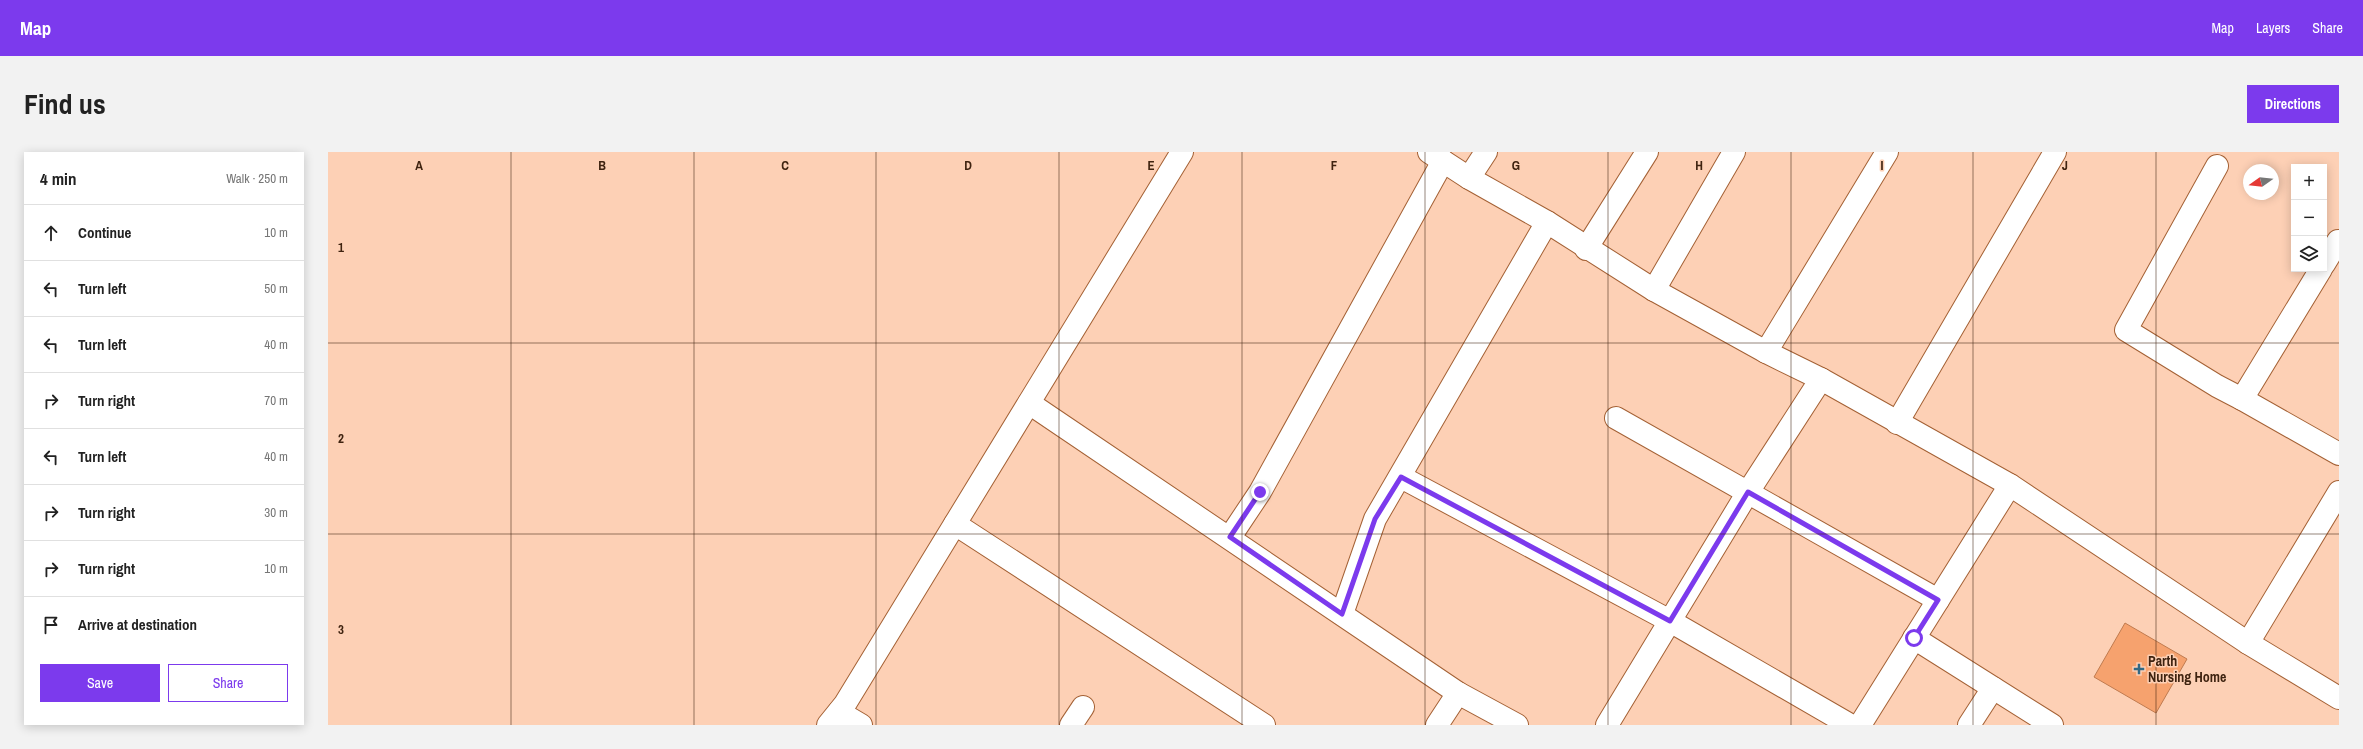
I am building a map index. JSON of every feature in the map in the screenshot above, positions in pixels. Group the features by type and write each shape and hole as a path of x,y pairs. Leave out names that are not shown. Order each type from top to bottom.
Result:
{"street":[{"path":"861,725 834,718 955,524 1182,152"},
{"path":"1469,178 1486,152"},
{"path":"1586,248 1647,152"},
{"path":"1654,290 1734,152"},
{"path":"1766,352 1887,152"},
{"path":"1897,423 2055,152"},
{"path":"1230,537 1260,492 1436,157 1469,178 1547,222 1654,290 1766,352 1821,379 2010,485 2248,643 2339,698"},
{"path":"2217,166 2126,330 2217,386 2242,398 2339,454"},
{"path":"1342,614 1375,519 1401,477 1547,222"},
{"path":"2327,259 2338,241"},
{"path":"2242,398 2319,272"},
{"path":"1607,725 1748,492 1821,379"},
{"path":"1029,403 1230,537 1458,693 1517,725"},
{"path":"1616,418 1938,600"},
{"path":"1401,477 1670,621 1850,725"},
{"path":"1860,725 2010,485"},
{"path":"2248,643 2339,492"},
{"path":"955,524 1257,723"},
{"path":"1914,638 2052,725"},
{"path":"1969,725 1993,688"},
{"path":"1437,725 1458,693"},
{"path":"1071,725 1083,707"}],"building":[{"path":"2125,623 2187,659 2156,713 2094,677"}],"place":[{"name":"Parth Nursing Home","path":"2139,669"}],"route":[{"path":"1260,492 1230,537 1342,614 1361,566 1375,519 1401,477 1670,621 1748,492 1938,600 1914,638"}]}
